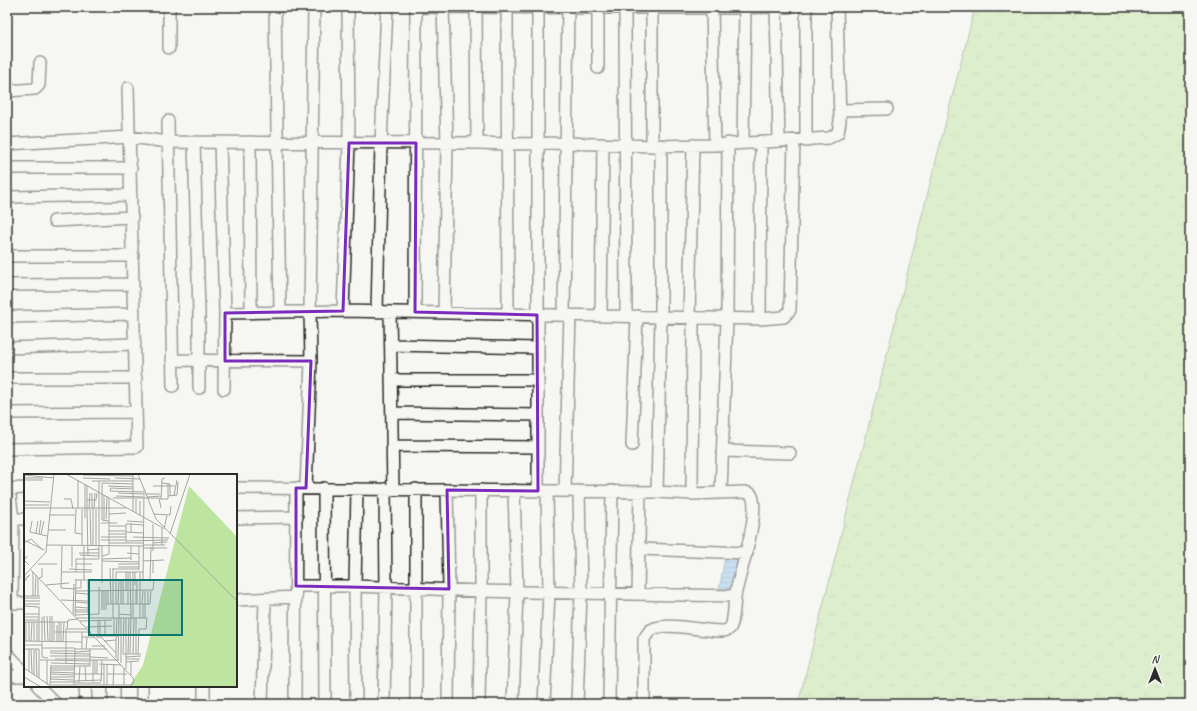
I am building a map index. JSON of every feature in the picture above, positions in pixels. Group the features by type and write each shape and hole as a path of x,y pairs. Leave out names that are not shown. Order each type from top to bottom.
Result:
{"street":[{"path":"169,7 169,48"},
{"path":"275,7 280,312"},
{"path":"295,704 297,518 301,488 311,362 310,311 314,7"},
{"path":"343,311 349,143 348,7"},
{"path":"377,312 381,144 387,7"},
{"path":"415,312 416,7"},
{"path":"422,7 789,7"},
{"path":"443,7 447,143 444,313"},
{"path":"476,7 477,143"},
{"path":"507,7 508,314"},
{"path":"538,7 537,447 542,491 549,592 544,704"},
{"path":"565,491 568,7"},
{"path":"598,7 598,68"},
{"path":"806,7 806,141"},
{"path":"7,144 130,137 168,142 381,144 508,144 567,142 603,144 715,145 743,142 806,141 836,136 838,133 840,110 837,7"},
{"path":"625,8 632,445"},
{"path":"652,8 661,317 657,492"},
{"path":"712,8 715,145"},
{"path":"743,142 744,8"},
{"path":"776,8 779,141"},
{"path":"7,91 35,89 39,85 40,63"},
{"path":"7,449 137,447 128,88"},
{"path":"840,110 887,109"},
{"path":"168,121 173,386"},
{"path":"225,313 343,311 728,318 784,317 790,310 794,141"},
{"path":"194,142 199,388"},
{"path":"220,142 225,313 224,389"},
{"path":"250,142 251,312"},
{"path":"760,318 761,142"},
{"path":"721,493 728,318 728,143"},
{"path":"601,316 603,144"},
{"path":"692,494 691,317 693,145"},
{"path":"7,168 131,168"},
{"path":"7,197 131,195"},
{"path":"54,221 132,217"},
{"path":"7,256 133,256"},
{"path":"7,286 133,284"},
{"path":"384,704 389,489 392,446 390,312"},
{"path":"7,317 134,314"},
{"path":"7,348 135,344"},
{"path":"391,345 537,348"},
{"path":"172,360 311,362"},
{"path":"7,378 136,378"},
{"path":"391,380 537,380"},
{"path":"7,413 136,412"},
{"path":"392,413 537,415"},
{"path":"392,446 537,447"},
{"path":"722,451 790,453"},
{"path":"24,488 8,489 10,519 9,603 24,603"},
{"path":"237,488 612,491 692,494 745,492 753,496 754,508 747,553 735,596 732,626 728,630 710,631 671,627 655,628 648,632 644,639 644,704"},
{"path":"324,488 325,704"},
{"path":"356,704 355,586 357,488"},
{"path":"416,489 416,704"},
{"path":"447,490 449,589 448,704"},
{"path":"479,704 481,490"},
{"path":"513,704 516,592 514,490"},
{"path":"577,704 581,593 579,491"},
{"path":"609,704 612,491"},
{"path":"638,594 640,492"},
{"path":"237,518 297,518"},
{"path":"10,519 24,519"},
{"path":"640,549 747,553"},
{"path":"237,600 265,599 324,586 516,592 735,596"},
{"path":"262,704 265,599"},
{"path":"7,653 24,672"},
{"path":"7,676 24,676"},
{"path":"39,687 56,704"},
{"path":"86,687 86,704"},
{"path":"114,687 114,704"},
{"path":"142,687 142,704"},
{"path":"204,687 204,704"}],"highlighted area":[{"path":"349,143 416,143 415,312 537,315 538,491 447,490 449,589 296,586 296,488 306,488 311,361 225,361 225,313 343,311"}],"green space":[{"path":"975,7 1190,7 1190,704 798,704"}],"water":[{"path":"726,552 749,557 738,594 719,590"}]}
